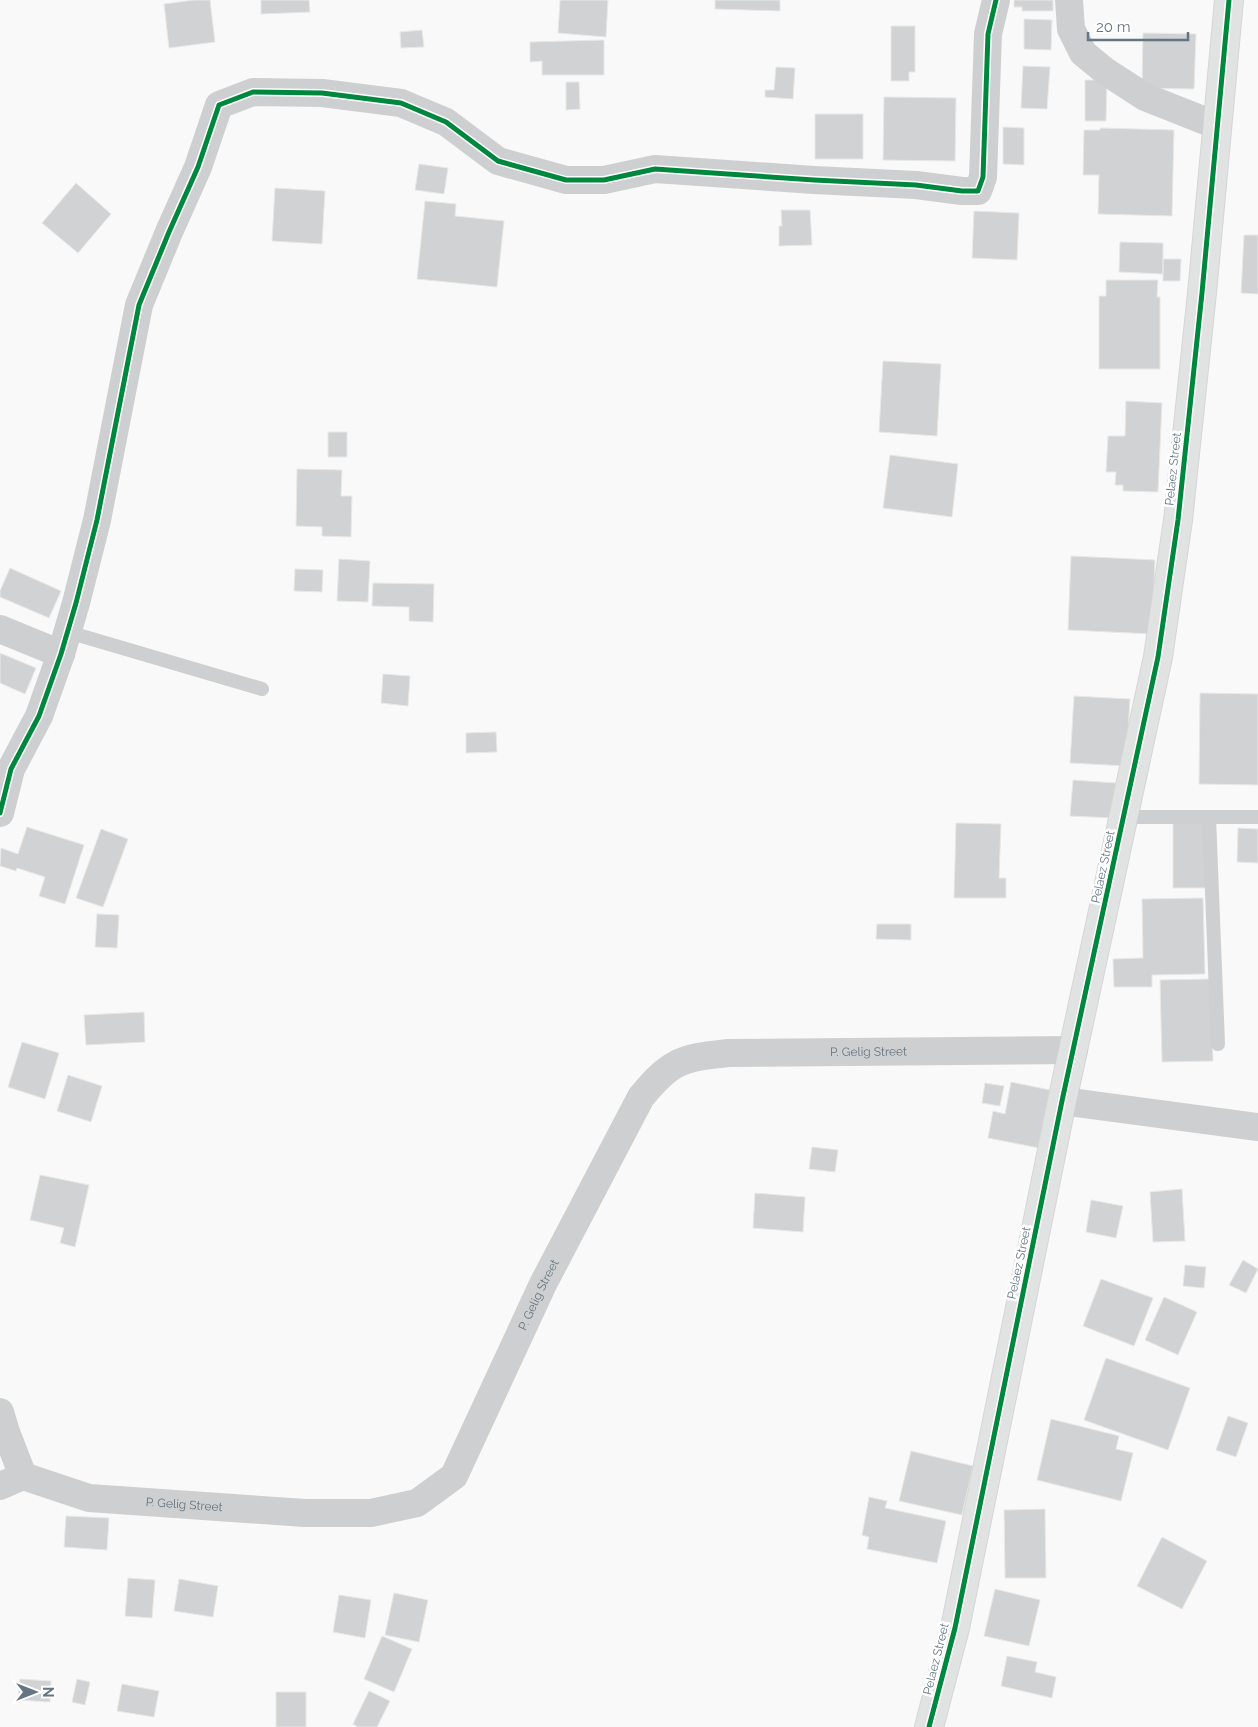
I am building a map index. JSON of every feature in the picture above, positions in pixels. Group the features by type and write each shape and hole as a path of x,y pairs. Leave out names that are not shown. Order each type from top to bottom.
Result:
{"street":[{"path":"0,813 11,770 39,716 65,643 97,520 139,306 198,167 219,105 253,92 322,93 401,103 446,122 498,161 566,180 604,180 655,168 814,180 916,184 962,190 978,190 983,177 988,34 996,0"},
{"path":"1069,0 1071,29 1082,53 1105,71 1145,96 1218,126"},
{"name":"Pelaez Street","path":"930,1727 955,1628 1062,1101 1158,657 1178,520 1201,303 1229,0"},
{"path":"0,629 65,643"},
{"name":"P. Gelig Street","path":"11,1481 98,1499 304,1513 371,1513 418,1503 454,1476 543,1284 641,1096 657,1079 675,1065 694,1058 729,1053 1074,1050"},
{"path":"1062,1101 1258,1127"},
{"path":"0,1412 6,1432 11,1481"}],"lane":[{"path":"65,643 262,689"},
{"path":"1124,817 1258,817"},
{"path":"1209,817 1218,1044"}],"building":[{"path":"210,0 215,42 169,48 164,4"},
{"path":"261,0 309,0 310,12 261,14"},
{"path":"560,0 608,0 606,37 558,33"},
{"path":"715,0 780,0 780,11 715,9"},
{"path":"1014,0 1053,0 1053,11 1022,11 1022,7 1014,7"},
{"path":"1024,19 1052,20 1051,50 1024,49"},
{"path":"891,26 915,26 915,72 909,72 909,81 891,81"},
{"path":"422,30 424,47 401,48 400,32"},
{"path":"1143,33 1196,34 1194,89 1142,88"},
{"path":"604,40 604,75 542,75 542,61 530,62 530,42"},
{"path":"1023,66 1050,67 1047,109 1021,108"},
{"path":"776,67 795,68 793,99 765,97 765,90 774,90"},
{"path":"1085,80 1107,80 1106,121 1085,121"},
{"path":"566,82 579,82 580,109 566,110"},
{"path":"884,97 956,98 955,161 883,160"},
{"path":"815,114 863,114 863,159 815,159"},
{"path":"1003,127 1024,128 1024,165 1003,164"},
{"path":"1100,128 1174,130 1172,216 1098,214 1099,175 1083,175 1084,130 1100,130"},
{"path":"419,164 448,168 444,194 415,190"},
{"path":"76,183 111,214 78,253 42,223"},
{"path":"275,188 325,191 322,244 272,241"},
{"path":"425,201 456,204 455,216 504,221 497,287 417,279"},
{"path":"781,210 810,210 812,245 779,246 779,226 782,226"},
{"path":"974,211 1019,213 1017,260 972,258"},
{"path":"1244,235 1258,235 1258,294 1241,293"},
{"path":"1120,242 1163,243 1163,274 1119,272"},
{"path":"1163,259 1181,259 1180,281 1163,281"},
{"path":"1106,280 1158,280 1157,297 1160,297 1160,369 1099,369 1099,296 1106,296"},
{"path":"883,361 941,364 937,436 879,432"},
{"path":"1126,401 1162,403 1158,492 1123,491 1123,485 1115,485 1116,472 1106,472 1108,436 1125,436"},
{"path":"328,432 347,432 347,457 328,457"},
{"path":"890,455 958,464 952,517 883,508"},
{"path":"297,469 342,470 341,496 352,496 351,537 322,536 322,527 296,526"},
{"path":"1071,556 1155,560 1152,634 1068,630"},
{"path":"339,559 370,561 368,602 337,601"},
{"path":"10,568 61,591 49,618 0,597 0,591"},
{"path":"295,569 323,570 322,592 294,591"},
{"path":"373,583 434,584 433,622 409,621 409,607 372,606"},
{"path":"0,653 36,668 25,694 0,683"},
{"path":"383,674 410,676 408,706 381,703"},
{"path":"1200,693 1258,694 1258,785 1199,784"},
{"path":"1074,696 1130,699 1126,766 1070,763"},
{"path":"496,732 497,752 466,753 466,733"},
{"path":"1073,780 1116,783 1114,818 1070,816"},
{"path":"956,823 1001,824 999,878 1006,878 1006,898 954,898"},
{"path":"1173,823 1206,823 1206,888 1173,888"},
{"path":"27,827 84,845 65,904 39,896 45,877 17,868 16,871 0,866 1,848 18,854"},
{"path":"1238,828 1258,829 1258,863 1237,862"},
{"path":"101,829 128,839 103,907 76,898"},
{"path":"1203,898 1205,974 1152,975 1152,987 1114,987 1113,959 1143,958 1142,899"},
{"path":"97,914 119,915 117,948 95,947"},
{"path":"877,924 911,924 911,940 876,939"},
{"path":"1211,979 1213,1061 1162,1062 1160,980"},
{"path":"144,1012 145,1042 86,1045 84,1015"},
{"path":"22,1042 59,1053 45,1099 8,1087"},
{"path":"68,1075 102,1086 91,1122 57,1111"},
{"path":"1011,1082 1055,1091 1044,1149 988,1138 993,1111 1005,1114"},
{"path":"985,1083 1004,1086 1000,1106 982,1103"},
{"path":"812,1147 838,1150 835,1172 809,1169"},
{"path":"40,1175 89,1185 75,1247 60,1243 64,1228 30,1220"},
{"path":"1182,1189 1185,1241 1153,1242 1150,1192"},
{"path":"755,1193 805,1197 803,1232 753,1228"},
{"path":"1091,1200 1123,1206 1116,1238 1086,1232"},
{"path":"1243,1260 1258,1269 1246,1293 1229,1285"},
{"path":"1185,1265 1206,1267 1204,1288 1183,1286"},
{"path":"1101,1279 1153,1298 1134,1346 1083,1326"},
{"path":"1164,1297 1197,1312 1178,1355 1145,1340"},
{"path":"1106,1358 1190,1388 1168,1450 1084,1420"},
{"path":"1228,1416 1248,1423 1236,1457 1216,1450"},
{"path":"1051,1419 1119,1436 1116,1449 1133,1453 1121,1501 1037,1480"},
{"path":"911,1451 973,1466 962,1515 899,1501"},
{"path":"869,1497 887,1501 885,1508 946,1521 937,1563 867,1549 869,1537 862,1535"},
{"path":"1045,1509 1046,1578 1005,1578 1004,1510"},
{"path":"66,1516 109,1518 107,1550 64,1547"},
{"path":"1162,1537 1207,1561 1182,1609 1137,1586"},
{"path":"128,1578 155,1580 152,1618 125,1616"},
{"path":"179,1579 218,1586 213,1617 174,1611"},
{"path":"995,1589 1040,1600 1029,1646 984,1636"},
{"path":"394,1593 428,1600 419,1642 385,1635"},
{"path":"339,1595 371,1600 365,1638 333,1632"},
{"path":"382,1636 412,1649 394,1692 364,1679"},
{"path":"1007,1656 1037,1662 1035,1672 1056,1677 1052,1698 1001,1686"},
{"path":"20,1679 51,1681 50,1702 18,1700"},
{"path":"77,1679 90,1682 85,1705 72,1702"},
{"path":"122,1684 159,1691 154,1717 117,1711"},
{"path":"369,1691 390,1701 377,1727 358,1727 353,1724"},
{"path":"276,1692 306,1692 306,1727 276,1727"}],"cycle path":[{"path":"0,813 11,769 39,716 61,654 76,603 97,520 139,305 198,167 219,105 253,92 322,93 401,103 446,122 498,161 566,180 604,180 655,169 916,185 962,191 978,191 983,177 988,34 996,0"},
{"path":"929,1727 955,1628 1062,1101 1158,657 1178,520 1202,293 1229,0"}]}
